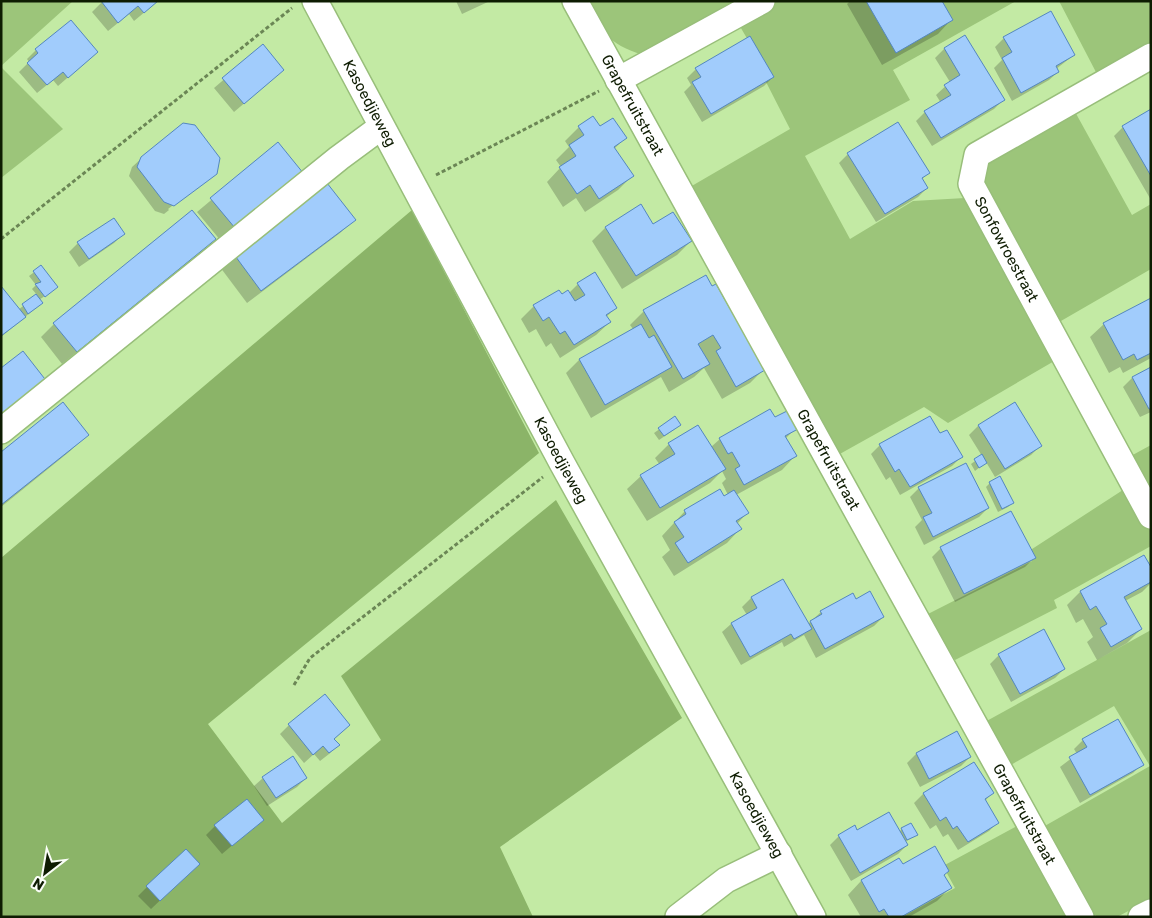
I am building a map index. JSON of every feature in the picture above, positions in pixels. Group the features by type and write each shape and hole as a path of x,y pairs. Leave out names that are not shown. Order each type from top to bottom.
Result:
{"street":[{"name":"Grapefruitstraat","path":"575,1 1081,917"},
{"path":"618,80 762,1"},
{"name":"Kasoedjieweg","path":"304,4 381,127 415,186 562,463 813,917"},
{"name":"Sonfowroestraat","path":"1151,56 977,155 971,184 1151,516"},
{"path":"1,431 339,158 381,127"},
{"path":"678,917 726,880 779,854"},
{"path":"1141,917 1151,912"}],"path":[{"path":"1,239 304,4"},
{"path":"415,186 618,80"},
{"path":"294,685 310,658 562,463"}],"green space":[{"path":"1,1 73,1 1,66"},
{"path":"586,1 740,1 643,55 621,46 607,36"},
{"path":"778,1 1016,1 893,70 910,100 805,156 850,239 913,201 965,198 1056,360 948,423 924,407 838,455 690,187 790,129 765,80 769,76 738,23"},
{"path":"1059,1 1150,1 1151,50 1098,76"},
{"path":"1,67 63,129 1,178"},
{"path":"1074,110 1132,215 1151,204 1151,269 1054,325 981,192 983,167 990,155"},
{"path":"412,210 539,453 208,724 282,823 381,740 341,676 556,500 682,718 500,847 533,917 1,917 1,558"},
{"path":"1151,445 1151,497 1129,457"},
{"path":"1126,488 1151,530 1151,546 1054,600 1057,608 955,660 926,615 1032,561 1029,551"},
{"path":"1151,630 1151,899 1117,917 1097,917 1087,908 1043,827 1150,766 1114,706 1009,766 983,723"},
{"path":"1017,826 1067,917 902,917 955,888 943,866"}],"building":[{"path":"101,1 158,1 144,13 138,6 118,23"},
{"path":"866,1 942,1 953,20 896,53"},
{"path":"1051,11 1075,55 1056,66 1059,72 1021,93 1002,58 1012,52 1003,37"},
{"path":"71,20 98,52 68,78 63,72 47,85 27,63 38,53 35,49"},
{"path":"965,35 1005,100 941,138 924,111 951,95 944,85 960,75 944,48"},
{"path":"750,36 774,77 711,114 692,82 701,77 695,68"},
{"path":"263,44 284,70 244,104 222,78"},
{"path":"1151,109 1151,176 1122,126"},
{"path":"593,116 600,126 613,118 627,138 614,147 634,176 599,199 590,185 577,194 559,167 576,156 569,145 584,135 578,126"},
{"path":"898,122 930,173 922,178 928,188 885,214 847,153"},
{"path":"183,123 195,125 220,158 217,174 174,206 164,202 137,167 141,157"},
{"path":"278,142 308,179 240,234 210,198"},
{"path":"327,183 356,220 261,291 233,253"},
{"path":"641,204 653,224 673,212 692,241 636,276 605,227"},
{"path":"192,210 216,239 77,352 53,323"},
{"path":"114,218 125,234 89,259 77,242"},
{"path":"41,265 58,287 45,297 35,284 41,282 33,271"},
{"path":"595,272 617,308 606,315 611,322 574,345 565,331 560,334 549,317 543,321 533,305 559,290 562,294 568,290 575,301 585,295 577,283"},
{"path":"706,275 712,286 716,284 765,370 736,387 716,351 721,348 713,335 698,344 710,364 683,379 643,310"},
{"path":"1,286 26,317 1,336"},
{"path":"36,294 43,303 28,314 22,304"},
{"path":"1151,298 1151,353 1137,360 1134,354 1123,360 1103,323"},
{"path":"641,324 649,338 654,335 672,367 605,405 579,359"},
{"path":"23,351 48,383 1,419 1,368"},
{"path":"1151,367 1151,409 1149,409 1132,377"},
{"path":"63,402 89,435 1,505 1,452"},
{"path":"1015,402 1042,446 1005,469 978,425"},
{"path":"770,409 775,417 787,411 798,429 785,436 797,456 744,485 735,469 740,466 732,452 728,454 719,438"},
{"path":"675,416 681,425 664,436 658,428"},
{"path":"930,416 940,433 947,430 963,457 910,487 899,469 895,472 879,444"},
{"path":"698,425 726,469 660,508 640,475 675,454 668,443"},
{"path":"982,454 987,463 979,468 974,459"},
{"path":"966,463 989,508 933,537 923,517 932,513 918,487"},
{"path":"1000,476 1014,503 1002,509 989,482"},
{"path":"720,489 724,496 734,490 749,513 736,521 742,529 688,563 675,543 684,537 674,522 686,514 684,510"},
{"path":"1011,511 1036,558 964,594 940,547"},
{"path":"1144,555 1151,567 1151,582 1124,597 1142,629 1111,647 1100,628 1107,624 1096,606 1090,610 1080,591"},
{"path":"783,579 812,629 794,639 791,634 750,657 731,623 757,608 751,597"},
{"path":"870,591 884,617 825,649 810,621 822,614 820,611 853,593 856,599"},
{"path":"1044,629 1065,669 1020,694 998,654"},
{"path":"325,694 350,725 334,739 340,745 329,753 323,746 313,755 288,724"},
{"path":"1118,719 1144,765 1090,795 1069,757 1087,747 1082,739"},
{"path":"957,731 971,757 929,779 916,753"},
{"path":"293,756 307,778 276,798 262,777"},
{"path":"974,762 994,793 985,799 999,823 968,842 957,826 953,829 946,817 940,821 923,793"},
{"path":"247,799 264,820 232,846 214,825"},
{"path":"889,812 908,845 860,873 838,835 855,825 857,830"},
{"path":"911,823 918,835 907,840 901,828"},
{"path":"935,846 949,871 944,875 952,888 901,917 889,917 884,909 879,912 861,880 899,858 903,864"},
{"path":"186,849 200,864 160,901 146,886"}]}
